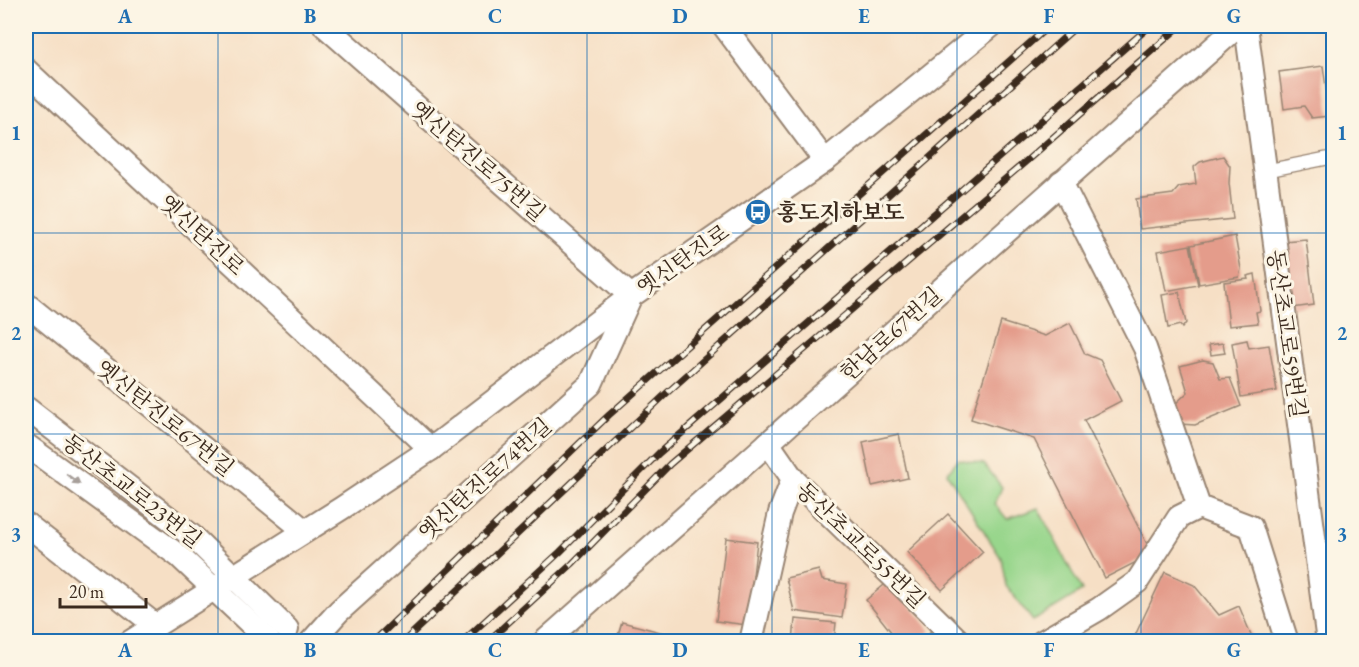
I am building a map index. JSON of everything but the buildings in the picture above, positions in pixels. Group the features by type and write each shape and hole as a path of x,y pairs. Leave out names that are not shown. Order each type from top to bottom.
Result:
{"street":[{"name":"옛신탄진로75번길","path":"325,26 631,296"},
{"path":"724,26 825,161"},
{"name":"옛신탄진로","path":"130,642 431,449 631,296 825,161 991,26"},
{"name":"한남로67번길","path":"547,641 1238,26"},
{"name":"동산초교로59번길","path":"1246,26 1328,642"},
{"name":"옛신탄진로","path":"26,70 431,449"},
{"path":"1061,182 1145,348 1199,507"},
{"name":"옛신탄진로74번길","path":"311,642 339,611 591,384 631,296"},
{"name":"옛신탄진로67번길","path":"26,304 305,531"},
{"name":"동산초교로23번길","path":"26,408 192,536 234,575 277,634 215,588 179,556 26,445"},
{"name":"동산초교로55번길","path":"768,443 793,479 960,642"},
{"path":"752,642 780,513 793,479"},
{"path":"1042,642 1137,582 1179,517 1199,507 1251,527 1287,642"},
{"path":"26,524 156,625"}],"lane":[{"path":"1265,171 1334,157"}],"green space":[{"path":"958,459 984,464 1002,487 995,504 1007,519 1038,508 1082,591 1033,621 1006,586 1001,558 947,473"}],"railway":[{"path":"373,642 609,415 1049,26"},
{"path":"403,642 669,391 1077,26"},
{"path":"462,642 560,552 659,453 1150,26"},
{"path":"487,642 572,564 670,464 1024,163 1180,26"}],"place":[{"name":"홍도지하보도","path":"758,212"}]}
